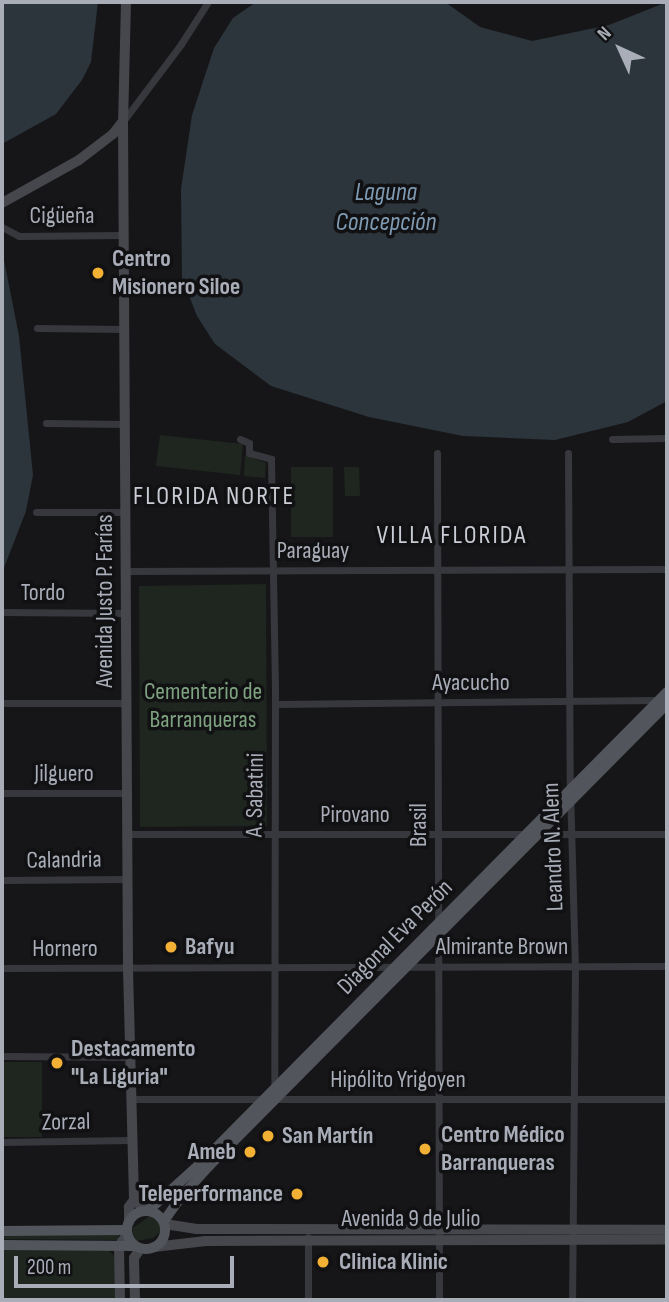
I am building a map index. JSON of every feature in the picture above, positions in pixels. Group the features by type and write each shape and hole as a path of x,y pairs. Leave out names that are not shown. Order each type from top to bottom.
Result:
{"main road":[{"name":"Diagonal Eva Perón","path":"154,1247 164,1237 165,1222 180,1198 209,1166 395,967 570,789 665,698"},
{"name":"Diagonal Eva Perón","path":"131,1236 148,1209 264,1100 277,1094 573,802 665,698"},
{"path":"148,1209 165,1222"},
{"path":"2,1231 131,1236 154,1247"},
{"path":"2,1245 119,1245 131,1236"}],"street":[{"path":"2,202 79,160 113,134 181,44 208,2"},
{"name":"Avenida Justo P. Farías","path":"127,4 123,121 127,878 134,1200 129,1207 135,1300"},
{"name":"Cigüeña","path":"2,228 19,236 124,235"},
{"path":"37,328 124,329"},
{"path":"46,423 125,424"},
{"path":"612,439 667,438"},
{"name":"A. Sabatini","path":"240,439 249,443 249,453 271,459 275,704 272,968 277,1094"},
{"name":"Brasil","path":"437,453 439,1300"},
{"name":"Leandro N. Alem","path":"568,453 570,789 573,802 575,966 572,1300"},
{"path":"36,512 125,512"},
{"name":"Paraguay","path":"127,571 667,569"},
{"name":"Tordo","path":"2,612 126,613"},
{"name":"Ayacucho","path":"275,704 569,703 665,698"},
{"path":"2,703 127,703"},
{"name":"Jilguero","path":"2,793 127,793"},
{"name":"Pirovano","path":"127,834 667,834"},
{"name":"Calandria","path":"2,880 127,878"},
{"name":"Almirante Brown","path":"128,969 667,966"},
{"name":"Hornero","path":"2,968 128,969"},
{"path":"2,1056 129,1057"},
{"name":"Hipólito Yrigoyen","path":"277,1094 439,1099 667,1099"},
{"path":"130,1099 264,1100"},
{"name":"Zorzal","path":"2,1142 131,1140"},
{"path":"134,1200 148,1209"},
{"name":"Avenida 9 de Julio","path":"165,1222 197,1229 308,1229 439,1235 571,1235 667,1239"},
{"path":"308,1229 308,1300"},
{"name":"Avenida 9 de Julio","path":"571,1235 667,1230"},
{"name":"Avenida 9 de Julio","path":"154,1247 206,1241 308,1241 439,1235"},
{"path":"119,1245 120,1300"}],"green space":[{"path":"160,435 243,444 240,475 156,466"},
{"path":"245,455 266,463 265,478 244,476"},
{"path":"291,467 333,467 333,537 291,537"},
{"path":"344,467 359,467 360,496 345,496"},
{"name":"Cementerio de Barranqueras","path":"266,584 267,826 140,827 139,586"},
{"path":"2,1062 42,1062 42,1137 2,1137"},
{"path":"151,1215 159,1219 160,1232 153,1238 136,1241 132,1235 133,1228"},
{"path":"2,1234 119,1235 119,1240 2,1239"},
{"path":"107,1249 116,1258 116,1300 2,1300 2,1250"}],"water":[{"path":"2,2 98,2 91,62 82,80 56,114 2,144"},
{"name":"Laguna Concepción","path":"256,2 445,2 480,27 532,41 609,25 667,2 667,401 628,422 555,440 463,436 369,417 271,386 215,344 197,316 182,278 181,189 192,115 214,48 233,18"},
{"path":"2,250 19,336 33,475 26,511 2,573"}],"place":[{"name":"Centro Misionero Siloe","path":"98,273"},
{"name":"Bafyu","path":"171,947"},
{"name":"Destacamento \"La Liguria\"","path":"57,1063"},
{"name":"San Martín","path":"268,1136"},
{"name":"Centro Médico Barranqueras","path":"425,1149"},
{"name":"Ameb","path":"250,1152"},
{"name":"Teleperformance","path":"297,1194"},
{"name":"Clinica Klinic","path":"323,1262"}],"district":[{"name":"FLORIDA NORTE","path":"214,497"},
{"name":"VILLA FLORIDA","path":"452,536"}]}
